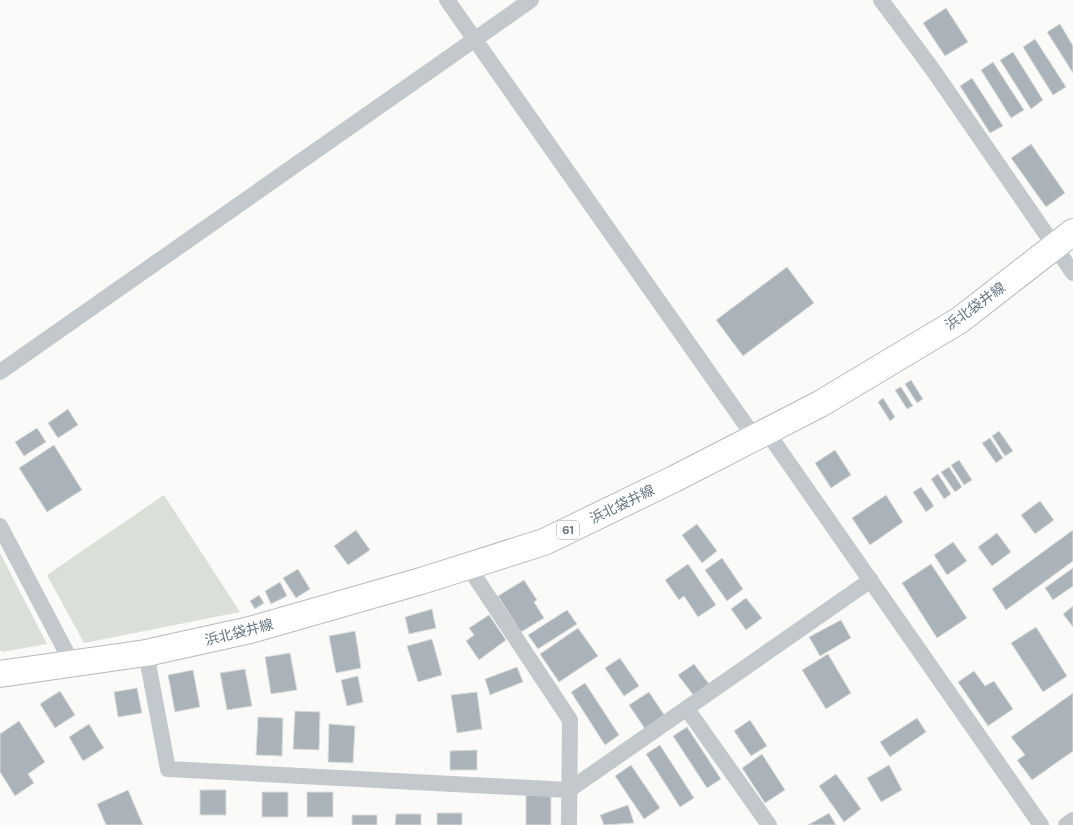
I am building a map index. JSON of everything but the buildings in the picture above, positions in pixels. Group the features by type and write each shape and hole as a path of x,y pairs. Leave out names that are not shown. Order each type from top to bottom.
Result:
{"main road":[{"name":"浜北袋井線","path":"0,674 146,653 250,630 544,542 820,404 960,320 1064,239"}],"street":[{"path":"447,0 761,435 872,580 1041,825"},
{"path":"0,372 531,0"},
{"path":"881,0 1064,239 1073,273"},
{"path":"0,526 72,663"},
{"path":"468,566 570,720 569,825"},
{"path":"146,653 168,769 569,790 872,580"},
{"path":"687,709 769,825"},
{"path":"1066,825 1073,820"}],"shaded area":[{"path":"164,495 240,612 84,643 47,575"},
{"path":"0,553 47,644 2,652 0,649"}]}
